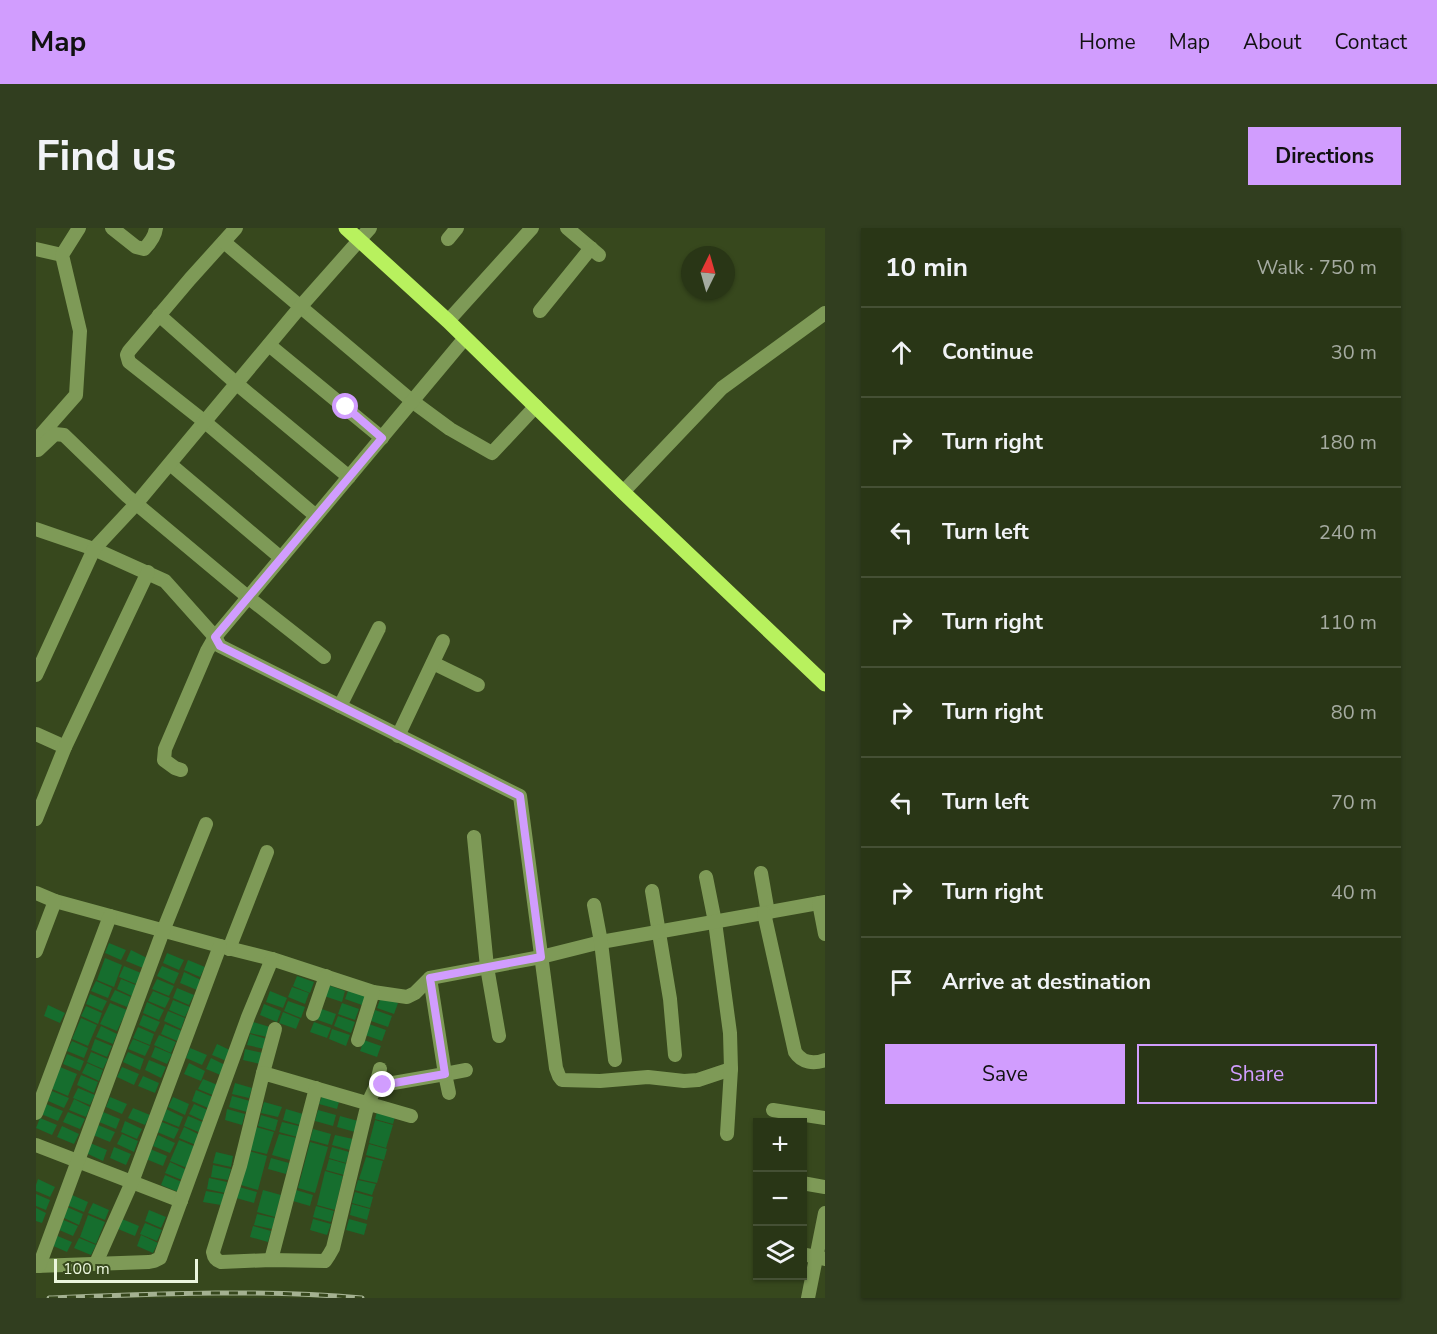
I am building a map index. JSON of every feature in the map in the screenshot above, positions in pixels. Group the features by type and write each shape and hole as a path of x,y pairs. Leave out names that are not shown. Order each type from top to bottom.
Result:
{"main road":[{"path":"346,228 448,321 825,684"}],"street":[{"path":"37,447 76,395 80,331 62,255 79,228"},
{"path":"112,228 136,247 144,249 151,242 156,228"},
{"path":"236,228 129,351 129,362 205,422 316,516"},
{"path":"36,675 94,549 136,504 301,306 370,228"},
{"path":"448,321 532,228"},
{"path":"540,311 595,251 567,228"},
{"path":"224,242 412,401 450,429 492,453 536,406"},
{"path":"36,249 62,255"},
{"path":"623,492 722,388 825,313"},
{"path":"159,315 237,384 349,477"},
{"path":"181,770 164,760 165,748 215,637 465,338"},
{"path":"269,345 382,438"},
{"path":"37,447 55,434 64,435 136,504 324,657"},
{"path":"170,464 281,558"},
{"path":"36,530 94,549 165,581 215,637 220,646 520,796 556,1068 562,1080 600,1081 648,1077 684,1081 698,1080 731,1069"},
{"path":"36,819 65,747 148,572"},
{"path":"340,706 379,628"},
{"path":"398,736 443,640"},
{"path":"433,663 478,685"},
{"path":"36,734 65,747"},
{"path":"206,824 163,931 37,1266 149,1262 160,1258 248,1017 272,958"},
{"path":"474,837 487,967 499,1036"},
{"path":"96,1263 132,1182 225,947 267,852"},
{"path":"761,873 766,913 795,1052 805,1061 825,1060"},
{"path":"706,877 715,922 730,1033 731,1069 727,1134"},
{"path":"652,891 670,999 675,1055"},
{"path":"36,893 55,901 163,931 272,958 373,992 407,997 415,993 430,978 541,957 601,942 822,903 825,933"},
{"path":"36,951 55,901"},
{"path":"594,904 601,942 615,1060"},
{"path":"36,1113 110,916"},
{"path":"313,1014 326,976"},
{"path":"430,978 449,1093"},
{"path":"358,1040 373,992"},
{"path":"275,1029 240,1166 213,1252 214,1257 221,1262 325,1261 335,1237 369,1103 380,1069"},
{"path":"376,1086 466,1070"},
{"path":"263,1073 411,1116"},
{"path":"271,1260 316,1088"},
{"path":"773,1110 825,1118"},
{"path":"36,1145 181,1201"},
{"path":"807,1184 825,1187"},
{"path":"808,1298 814,1256 825,1213"}],"building":[{"path":"109,943 126,950 121,960 105,953"},
{"path":"131,950 147,958 143,968 126,961"},
{"path":"167,953 184,960 179,970 163,963"},
{"path":"105,958 122,965 114,987 97,980"},
{"path":"188,960 205,967 200,977 184,970"},
{"path":"124,966 141,973 136,984 119,977"},
{"path":"162,966 179,973 174,984 157,976"},
{"path":"184,972 201,980 197,990 180,983"},
{"path":"297,976 314,982 310,993 293,986"},
{"path":"121,979 138,986 134,997 117,989"},
{"path":"157,979 174,986 169,996 152,989"},
{"path":"96,981 112,988 108,998 91,991"},
{"path":"328,985 345,991 342,1002 324,996"},
{"path":"292,987 309,993 305,1004 288,997"},
{"path":"177,988 194,995 189,1005 173,998"},
{"path":"349,988 366,994 362,1005 345,999"},
{"path":"115,990 131,997 127,1007 110,1000"},
{"path":"153,991 170,998 165,1008 148,1001"},
{"path":"270,991 287,998 283,1008 266,1002"},
{"path":"90,994 107,1001 102,1011 86,1004"},
{"path":"381,997 398,1003 394,1014 377,1008"},
{"path":"173,1000 190,1007 185,1017 169,1010"},
{"path":"288,1001 305,1007 301,1018 284,1011"},
{"path":"147,1002 164,1010 159,1020 143,1013"},
{"path":"110,1003 127,1010 117,1031 100,1024"},
{"path":"342,1003 359,1009 355,1020 338,1014"},
{"path":"264,1004 281,1011 277,1022 260,1015"},
{"path":"48,1005 65,1013 60,1023 44,1016"},
{"path":"86,1006 102,1013 98,1024 81,1016"},
{"path":"319,1008 336,1014 332,1025 315,1019"},
{"path":"375,1010 392,1016 388,1027 371,1021"},
{"path":"168,1011 185,1018 181,1029 164,1021"},
{"path":"283,1012 300,1019 296,1029 279,1023"},
{"path":"143,1015 160,1022 155,1032 139,1025"},
{"path":"338,1016 355,1022 351,1033 334,1026"},
{"path":"81,1018 97,1025 88,1046 72,1039"},
{"path":"253,1022 270,1027 267,1037 250,1033"},
{"path":"314,1022 331,1028 327,1038 310,1032"},
{"path":"165,1024 182,1031 177,1041 161,1034"},
{"path":"369,1024 386,1030 382,1041 365,1035"},
{"path":"101,1026 117,1034 113,1044 96,1037"},
{"path":"138,1027 154,1034 150,1045 133,1038"},
{"path":"332,1029 350,1035 346,1046 329,1039"},
{"path":"250,1034 267,1039 264,1049 247,1045"},
{"path":"159,1035 176,1042 171,1053 154,1045"},
{"path":"95,1039 112,1046 107,1057 91,1050"},
{"path":"133,1039 150,1046 145,1056 128,1049"},
{"path":"364,1040 381,1046 377,1057 360,1051"},
{"path":"72,1041 88,1048 84,1058 67,1051"},
{"path":"217,1044 234,1052 229,1062 212,1055"},
{"path":"155,1047 172,1054 167,1064 151,1057"},
{"path":"190,1048 207,1055 202,1065 186,1058"},
{"path":"245,1049 263,1053 260,1064 243,1060"},
{"path":"91,1052 108,1059 103,1069 87,1062"},
{"path":"128,1052 144,1059 140,1070 123,1062"},
{"path":"67,1054 84,1061 80,1071 63,1064"},
{"path":"211,1058 227,1066 223,1076 206,1069"},
{"path":"149,1060 166,1067 161,1078 145,1070"},
{"path":"87,1063 103,1070 99,1081 82,1073"},
{"path":"189,1063 205,1071 201,1081 184,1074"},
{"path":"60,1067 77,1074 68,1096 52,1089"},
{"path":"122,1067 139,1074 134,1085 117,1077"},
{"path":"81,1075 98,1082 94,1093 77,1085"},
{"path":"143,1076 159,1083 155,1093 138,1086"},
{"path":"203,1079 220,1086 215,1096 198,1089"},
{"path":"235,1083 252,1088 249,1098 232,1094"},
{"path":"78,1088 95,1095 90,1105 73,1098"},
{"path":"196,1090 213,1097 208,1108 192,1101"},
{"path":"52,1091 69,1098 64,1108 48,1101"},
{"path":"323,1093 340,1098 337,1109 319,1104"},
{"path":"232,1096 250,1101 247,1112 229,1107"},
{"path":"110,1097 127,1104 122,1114 106,1107"},
{"path":"173,1097 189,1104 185,1115 168,1107"},
{"path":"74,1099 90,1107 86,1117 69,1110"},
{"path":"264,1102 282,1107 278,1117 261,1113"},
{"path":"46,1104 63,1111 58,1121 41,1114"},
{"path":"194,1104 210,1111 206,1122 189,1114"},
{"path":"133,1108 150,1115 145,1125 128,1118"},
{"path":"378,1108 396,1113 393,1124 375,1119"},
{"path":"166,1109 183,1117 179,1127 162,1120"},
{"path":"227,1109 245,1114 242,1125 225,1120"},
{"path":"286,1109 303,1114 300,1125 283,1120"},
{"path":"318,1110 336,1115 333,1126 315,1121"},
{"path":"68,1112 85,1119 80,1129 63,1122"},
{"path":"103,1112 120,1119 116,1129 99,1122"},
{"path":"261,1115 278,1120 275,1131 258,1126"},
{"path":"188,1116 205,1123 201,1133 184,1126"},
{"path":"340,1116 358,1121 355,1132 337,1127"},
{"path":"40,1118 57,1125 52,1135 36,1128"},
{"path":"375,1120 393,1125 386,1148 369,1143"},
{"path":"125,1121 142,1129 137,1139 121,1132"},
{"path":"162,1122 179,1129 174,1139 157,1132"},
{"path":"282,1122 299,1126 297,1137 279,1132"},
{"path":"98,1125 115,1132 110,1142 93,1135"},
{"path":"62,1126 79,1134 74,1144 57,1137"},
{"path":"184,1127 200,1135 196,1145 179,1138"},
{"path":"256,1127 274,1132 267,1154 250,1150"},
{"path":"313,1129 331,1134 328,1145 310,1140"},
{"path":"122,1134 138,1141 134,1152 117,1144"},
{"path":"279,1134 297,1138 290,1160 272,1155"},
{"path":"158,1135 175,1143 170,1153 153,1146"},
{"path":"335,1135 353,1139 350,1150 332,1145"},
{"path":"179,1140 196,1147 187,1168 170,1161"},
{"path":"310,1142 328,1147 315,1193 298,1188"},
{"path":"90,1143 107,1150 103,1161 86,1153"},
{"path":"369,1144 387,1149 384,1160 366,1155"},
{"path":"114,1147 131,1154 126,1165 110,1158"},
{"path":"332,1147 349,1152 346,1163 329,1158"},
{"path":"150,1149 167,1156 163,1166 146,1159"},
{"path":"249,1151 267,1156 258,1190 241,1185"},
{"path":"216,1152 233,1156 231,1167 213,1163"},
{"path":"366,1157 383,1161 377,1183 359,1179"},
{"path":"271,1158 289,1163 286,1174 268,1169"},
{"path":"329,1159 347,1164 344,1175 326,1170"},
{"path":"170,1162 187,1170 182,1180 165,1173"},
{"path":"213,1165 231,1169 228,1180 211,1177"},
{"path":"325,1171 343,1176 335,1210 317,1205"},
{"path":"165,1175 182,1182 178,1192 161,1185"},
{"path":"209,1178 227,1182 225,1193 207,1189"},
{"path":"38,1179 55,1187 50,1197 36,1191"},
{"path":"358,1180 376,1184 372,1195 355,1190"},
{"path":"239,1187 257,1192 254,1203 236,1198"},
{"path":"263,1190 281,1195 275,1217 257,1212"},
{"path":"296,1190 313,1195 310,1206 293,1201"},
{"path":"206,1191 224,1194 221,1205 203,1202"},
{"path":"355,1192 373,1197 370,1208 352,1203"},
{"path":"36,1194 50,1200 46,1210 36,1206"},
{"path":"72,1195 88,1202 84,1212 67,1205"},
{"path":"93,1203 109,1210 105,1220 88,1213"},
{"path":"352,1204 370,1209 367,1220 350,1215"},
{"path":"316,1206 334,1211 331,1222 313,1217"},
{"path":"67,1207 83,1214 79,1225 62,1217"},
{"path":"36,1208 46,1213 42,1223 36,1221"},
{"path":"149,1210 166,1217 161,1228 145,1221"},
{"path":"257,1214 275,1218 272,1229 254,1225"},
{"path":"88,1215 105,1222 96,1244 80,1237"},
{"path":"61,1219 78,1226 73,1236 57,1229"},
{"path":"122,1219 139,1226 135,1236 118,1229"},
{"path":"313,1219 331,1224 327,1235 310,1230"},
{"path":"349,1219 367,1224 364,1235 346,1230"},
{"path":"145,1223 162,1230 157,1241 140,1234"},
{"path":"253,1226 271,1231 268,1242 250,1237"},
{"path":"55,1235 72,1242 67,1252 51,1245"},
{"path":"141,1235 158,1243 153,1253 137,1246"},
{"path":"79,1238 96,1245 91,1255 74,1248"}],"railway":[{"path":"49,1298 245,1293 362,1298"}],"route":[{"path":"346,407 382,438 215,637 220,646 520,796 541,957 430,978 445,1074 383,1085"}]}
